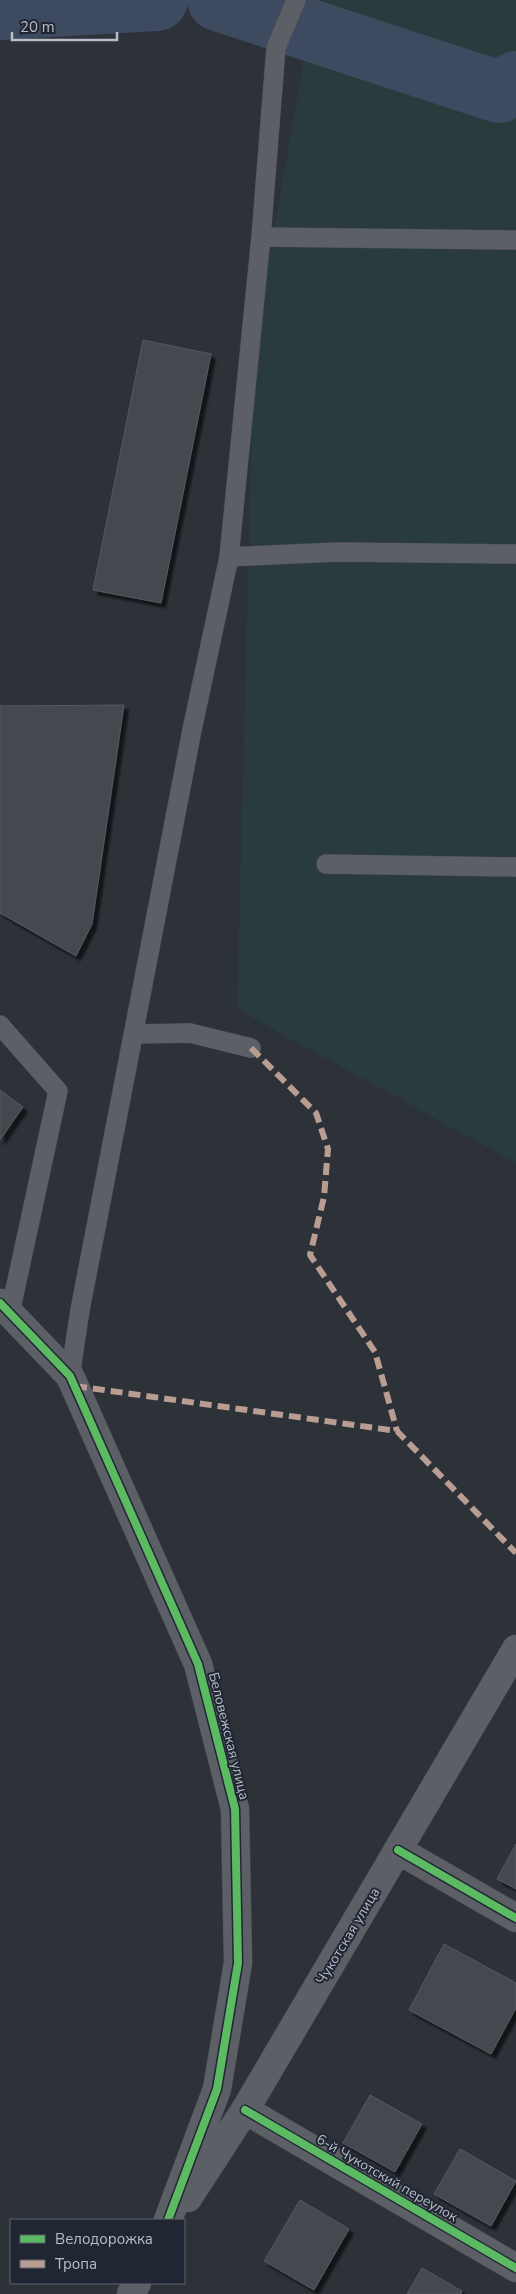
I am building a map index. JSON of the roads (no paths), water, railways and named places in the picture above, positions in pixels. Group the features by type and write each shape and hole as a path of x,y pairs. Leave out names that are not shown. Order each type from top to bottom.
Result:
{"street":[{"name":"Беловежская улица","path":"5,1308 70,1376 198,1664 235,1809 238,1963 217,2089 168,2219"},
{"name":"Чукотская улица","path":"175,2219 245,2110 516,1649"},
{"path":"398,1850 516,1918"},
{"name":"6-й Чукотский переулок","path":"245,2110 516,2268"}],"lane":[{"path":"70,1376 80,1310 192,730 228,557 262,237 276,48 296,0"},
{"path":"262,237 516,240"},
{"path":"228,557 338,552 516,554"},
{"path":"326,864 516,867"},
{"path":"0,1025 58,1091 5,1308"},
{"path":"134,1034 190,1033 251,1048"}],"waterway":[{"path":"0,9 157,0"},
{"path":"218,0 499,92 516,82"}]}
